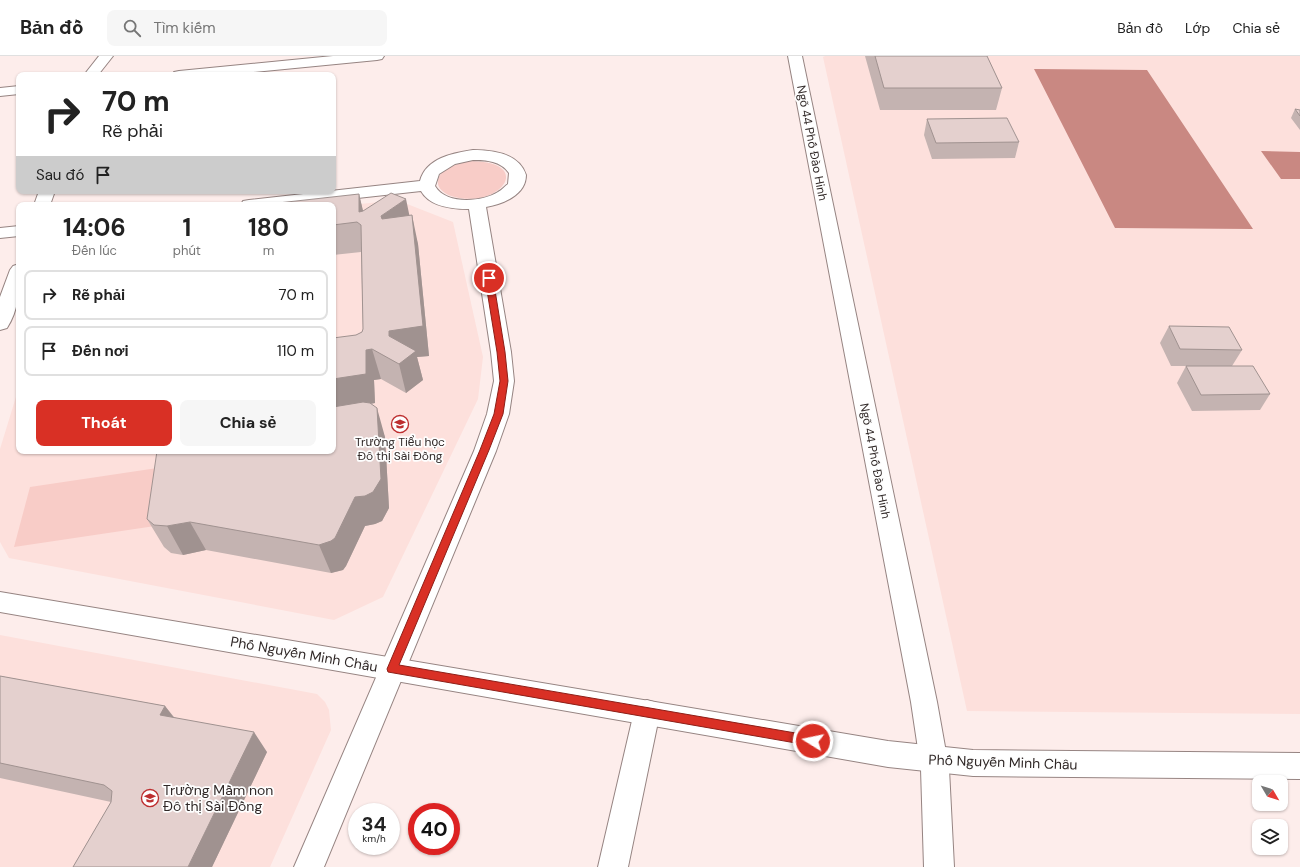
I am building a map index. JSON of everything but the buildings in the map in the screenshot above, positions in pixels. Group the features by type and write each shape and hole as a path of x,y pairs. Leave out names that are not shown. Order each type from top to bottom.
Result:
{"street":[{"path":"93,72 106,56"},
{"path":"210,72 377,56"},
{"name":"Ngõ 44 Phố Đào Hinh","path":"795,56 924,702 934,760 939,867"},
{"path":"0,92 16,90"},
{"path":"473,155 500,159 511,164 517,171 518,175 518,179 514,187 500,198 477,204 456,204 443,201 430,192 427,185 429,176 435,168 458,157 473,155"},
{"path":"276,202 427,185"},
{"path":"309,867 485,450 498,414 504,381 501,352 477,204"},
{"path":"0,233 16,231"},
{"path":"0,324 16,279"},
{"name":"Phố Nguyễn Minh Châu","path":"0,602 880,753 934,760 973,763 1300,766"},
{"path":"613,867 646,712"}],"shaded area":[{"path":"1300,56 1300,714 967,711 823,57"},
{"path":"1034,69 1147,70 1253,229 1115,228"},
{"path":"1261,151 1300,152 1300,179 1281,179"},
{"path":"471,161 491,163 502,169 506,176 503,184 495,192 483,197 468,199 451,196 441,190 438,184 438,178 445,170 461,163"},
{"name":"Trường Tiểu học Đô thị Sài Đồng","path":"397,200 453,222 483,357 478,399 383,597 334,620 9,558 0,542 0,449 16,397 16,454 336,454 336,207"},
{"path":"164,467 155,526 14,547 30,487"},
{"name":"Trường Mầm non Đô thị Sài Đồng","path":"0,635 317,694 325,702 329,710 331,730 270,867 0,867"}],"place":[{"name":"Trường Tiểu học Đô thị Sài Đồng","path":"400,424"},
{"name":"Trường Mầm non Đô thị Sài Đồng","path":"150,798"}],"route":[{"path":"489,278 501,352 504,381 498,414 485,450 392,669 813,741"}]}
